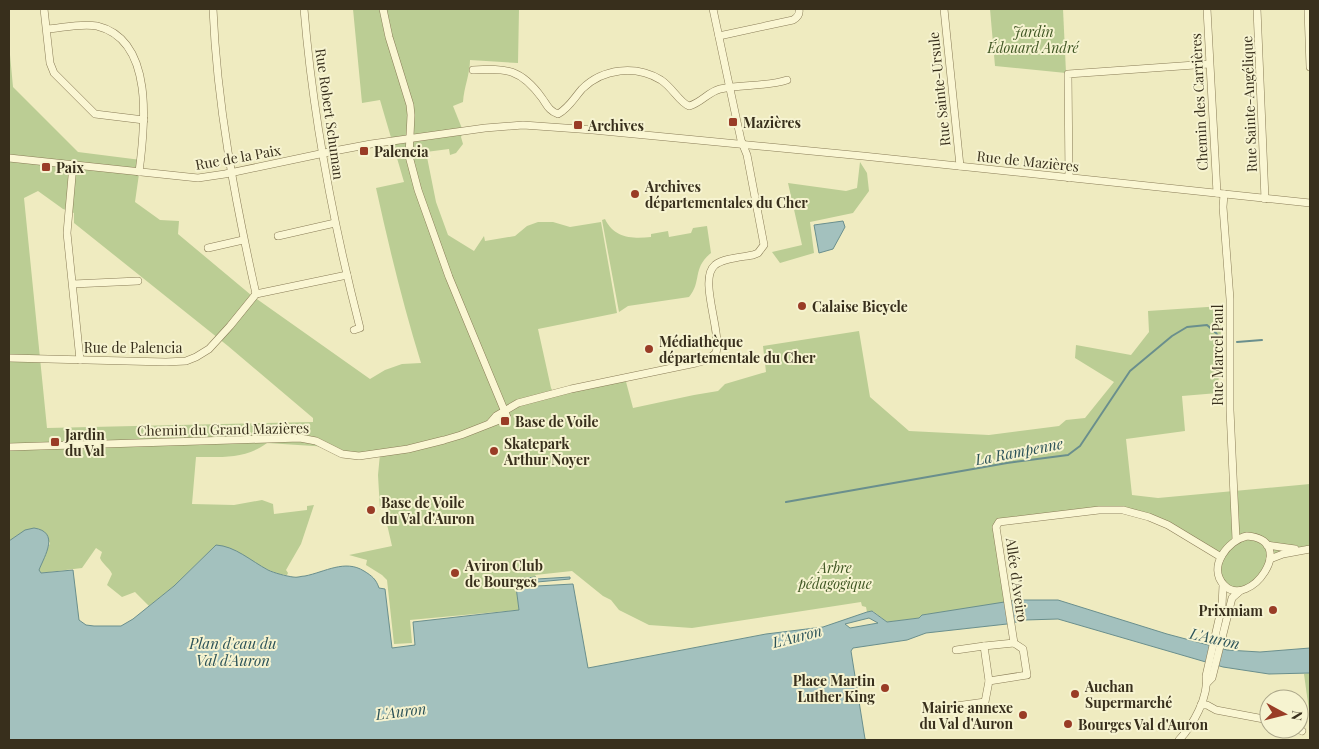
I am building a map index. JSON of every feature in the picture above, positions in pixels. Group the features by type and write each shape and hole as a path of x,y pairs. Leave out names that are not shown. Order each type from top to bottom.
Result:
{"street":[{"path":"44,9 52,70 96,114 144,120"},
{"path":"212,9 223,113 232,173 243,240 256,294 347,275"},
{"name":"Rue Robert Schuman","path":"304,9 312,87 322,153 335,223 360,328 354,330"},
{"path":"383,9 389,37 410,105 410,163 418,190 449,277 505,410"},
{"path":"713,9 743,144"},
{"path":"719,36 793,20 800,13 799,9"},
{"name":"Rue Sainte-Ursule","path":"944,9 960,166"},
{"name":"Chemin des Carrières","path":"1207,9 1209,64 1220,194"},
{"name":"Rue Sainte-Angélique","path":"1257,9 1265,199"},
{"path":"1308,9 1310,67"},
{"path":"46,29 86,25 98,26 113,33 125,42 138,65 144,106 139,172"},
{"path":"1069,178 1068,74 1209,64"},
{"path":"473,70 509,70 518,74 537,91 551,112 556,114 565,110 590,82 599,76 617,71 629,70 660,79 675,91 683,103 689,106 694,105 712,92 730,87 778,83 787,80"},
{"path":"555,127 556,114"},
{"name":"Rue de la Paix","path":"9,158 192,178 232,173 322,153 410,138 503,126 555,127"},
{"name":"Rue de Mazières","path":"555,127 743,144 1310,203"},
{"name":"Chemin du Grand Mazières","path":"9,447 300,438 316,441 342,454 359,456 408,449 461,436 507,417 505,410 518,403 554,393 696,363 713,357 718,345 709,283 712,269 718,263 753,255 764,245 747,155 743,144"},
{"path":"73,165 67,226 80,360"},
{"name":"Rue Marcel Paul","path":"1220,194 1223,207 1230,299 1230,410 1236,539"},
{"path":"278,236 335,223"},
{"path":"208,248 243,240"},
{"path":"73,284 138,281"},
{"name":"Rue de Palencia","path":"9,358 166,362 191,359 209,349 256,294"},
{"name":"Allée d'Aveiro","path":"989,681 1027,675 1023,649 1013,640 996,527 999,522 1099,510 1123,510 1149,517 1168,525 1220,557"},
{"name":"Rue Marcel Paul","path":"1236,516 1238,526 1247,536"},
{"path":"1217,645 1224,597 1223,585 1218,571 1220,557 1229,545 1236,539 1247,536 1258,538 1267,545 1308,549"},
{"path":"1179,740 1189,728 1201,706 1232,598 1259,580 1267,570 1270,554 1267,545"},
{"path":"1270,560 1283,554 1308,549"},
{"path":"1223,585 1240,591"},
{"name":"Allée d'Aveiro","path":"956,650 1013,640"},
{"path":"956,706 985,702 989,681 984,646"},
{"path":"1201,706 1206,705 1216,710 1259,718"}],"green space":[{"name":"Arbre pédagogique","path":"353,9 519,9 518,63 470,60 463,102 453,106 463,131 461,137 463,144 456,153 450,155 449,149 426,152 436,202 448,235 474,251 484,236 485,241 515,236 527,226 538,222 553,222 570,227 601,222 617,313 538,329 551,388 554,393 625,378 633,408 718,391 725,384 766,372 763,346 859,331 870,397 909,431 989,435 1059,426 1066,420 1085,418 1114,382 1075,358 1076,345 1131,355 1149,332 1148,311 1222,306 1218,393 1182,396 1185,431 1126,439 1132,495 1158,498 1310,484 1310,549 1276,557 1259,580 1235,591 1220,578 1220,557 1169,525 1123,510 999,522 1008,603 887,622 873,611 867,612 866,607 862,606 861,602 692,628 649,625 619,610 611,600 603,596 572,571 515,579 519,610 410,620 412,643 394,644 387,580 366,565 367,560 349,555 392,546 385,510 380,510 378,475 380,454 359,456 329,447 267,443 251,452 233,456 196,457 192,504 234,505 262,500 273,504 274,514 307,510 307,506 314,505 301,544 286,570 287,575 277,574 216,545 174,586 149,606 135,592 122,597 107,585 112,574 100,558 102,552 96,548 82,568 41,573 39,570 50,543 41,530 28,531 9,541 9,44 13,87 78,152 141,160 135,202 160,220 179,221 178,234 251,295 370,379 385,370 402,364 421,363 408,319 376,188 404,182 380,100 362,103","holes":["38,191 63,209 74,213 74,223 228,346 313,418 313,422 47,428 24,198"]},
{"name":"Jardin Édouard André","path":"990,9 1063,9 1066,73 995,66"},
{"path":"860,162 867,173 869,191 853,213 810,222 814,253 780,263 772,252 802,245 788,183 846,191 857,188"},
{"path":"605,219 618,234 637,238 651,237 651,234 668,231 669,237 691,233 693,228 707,226 711,253 701,264 695,286 689,297 628,306 619,312 602,220"},
{"path":"1310,673 1310,718 1309,689 1306,689 1304,674"}],"water":[{"path":"843,221 845,227 833,249 819,253 814,225"},
{"name":"Plan d'eau du Val d'Auron","path":"34,528 42,530 49,539 47,551 39,570 41,573 73,570 79,620 86,625 94,626 121,626 133,619 174,586 216,545 230,548 271,571 290,577 305,576 342,566 350,566 364,571 377,582 379,588 385,589 392,648 415,645 413,622 519,610 515,579 570,577 570,579 537,582 537,586 573,584 588,668 766,634 823,627 872,611 887,622 1017,600 1058,600 1167,634 1227,650 1260,652 1310,648 1310,673 1269,674 1223,667 1058,619 1025,620 1007,624 926,633 907,640 853,648 851,651 865,739 867,740 9,740 9,541 25,530","holes":["869,618 878,623 850,628 845,624"]}],"waterway":[{"name":"La Rampenne","path":"786,502 1007,463 1068,455 1080,446 1130,371 1172,336 1187,327 1207,325 1223,342"},
{"name":"La Rampenne","path":"1237,342 1262,340"}],"place":[{"name":"Mazières","path":"733,122"},
{"name":"Archives","path":"578,125"},
{"name":"Palencia","path":"364,151"},
{"name":"Paix","path":"46,167"},
{"name":"Archives départementales du Cher","path":"635,194"},
{"name":"Calaise Bicycle","path":"802,306"},
{"name":"Médiathèque départementale du Cher","path":"649,349"},
{"name":"Base de Voile","path":"505,421"},
{"name":"Jardin du Val","path":"55,442"},
{"name":"Skatepark Arthur Noyer","path":"494,451"},
{"name":"Base de Voile du Val d'Auron","path":"371,510"},
{"name":"Aviron Club de Bourges","path":"455,573"},
{"name":"Prixmiam","path":"1273,610"},
{"name":"Place Martin Luther King","path":"885,688"},
{"name":"Auchan Supermarché","path":"1075,694"},
{"name":"Mairie annexe du Val d'Auron","path":"1023,715"},
{"name":"Bourges Val d'Auron","path":"1068,724"}],"water label":[{"name":"L'Auron","path":"797,636"},
{"name":"L'Auron","path":"1215,638"},
{"name":"L'Auron","path":"401,711"}]}
